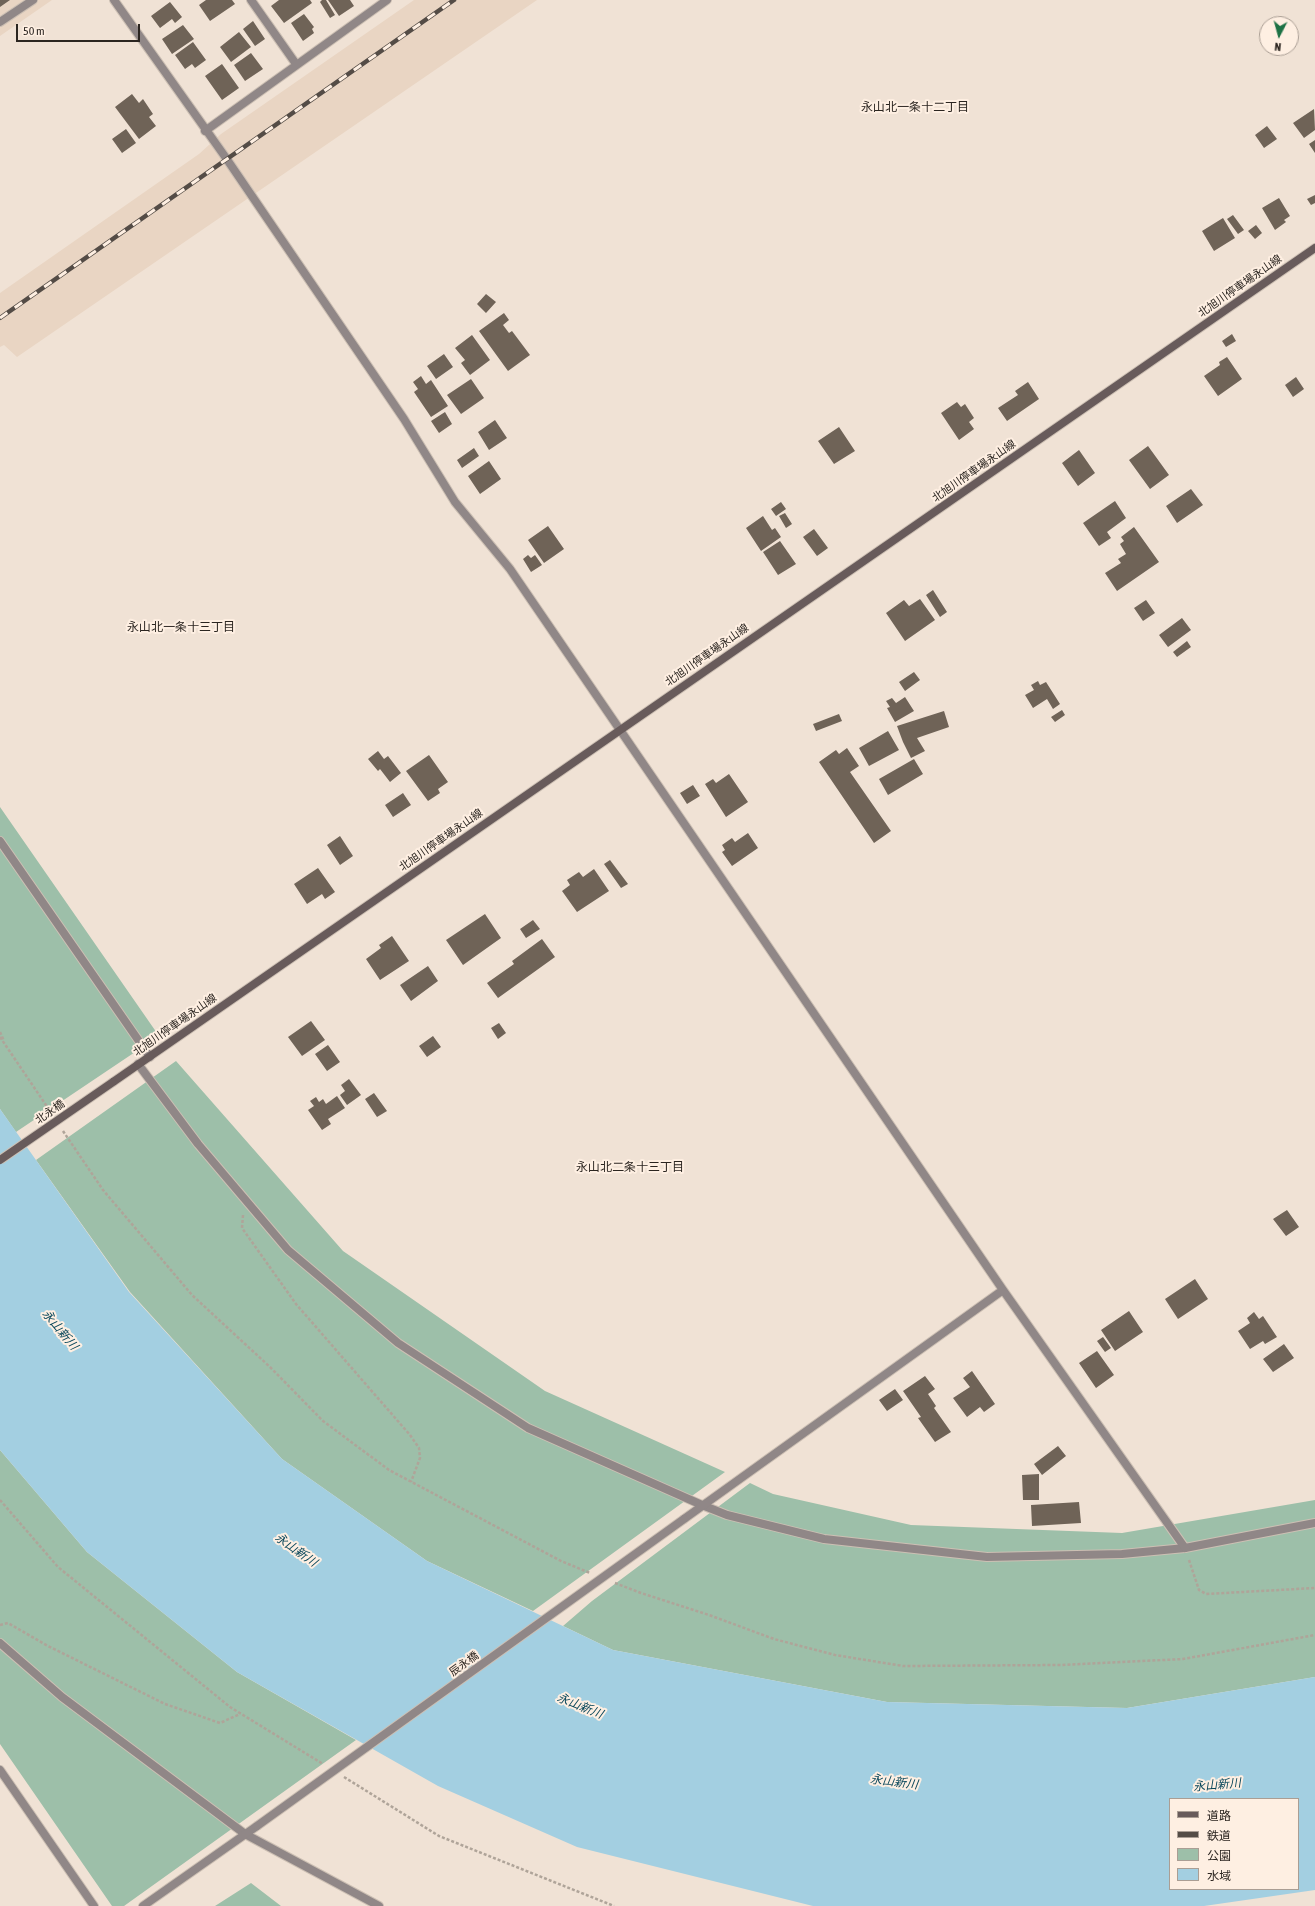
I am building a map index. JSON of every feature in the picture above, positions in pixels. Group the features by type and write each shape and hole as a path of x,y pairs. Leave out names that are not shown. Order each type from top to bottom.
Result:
{"main road":[{"name":"北旭川停車場永山線","path":"113,1082 1315,248"},
{"name":"北永橋","path":"0,1160 113,1082"}],"street":[{"path":"0,22 33,0"},
{"path":"114,0 404,419 454,502 510,569 1003,1290 1185,1548"},
{"path":"251,0 296,64"},
{"path":"205,131 386,0"},
{"path":"0,841 150,1057"},
{"path":"138,1064 198,1144 288,1250 398,1343 528,1428 727,1515 824,1539 987,1557 1122,1554 1185,1548 1315,1523"},
{"name":"辰永橋","path":"143,1906 257,1826 1003,1290"},
{"path":"0,1643 62,1697 245,1834 379,1906"},
{"path":"0,1770 94,1906"}],"path":[{"path":"0,1032 6,1045"},
{"path":"0,1037 54,1118"},
{"path":"59,1124 103,1190 192,1295 270,1367 324,1420 389,1470 561,1561 597,1576"},
{"path":"245,1199 242,1228 296,1304 410,1435 419,1448 420,1458 411,1482"},
{"path":"0,1500 58,1567 230,1707 327,1767"},
{"path":"1185,1548 1199,1590 1206,1594 1315,1588"},
{"path":"612,1582 774,1638 835,1655 903,1666 1062,1665 1182,1659 1315,1635"},
{"path":"0,1625 8,1623 48,1646 165,1704 220,1723 241,1714"},
{"path":"340,1775 439,1836 614,1906"}],"shaded area":[{"path":"0,0 52,0 0,36"},
{"path":"414,0 537,0 17,357 4,345 0,347 0,293 199,154 221,134"}],"green space":[{"path":"0,807 159,1036 16,1132 0,1109"},
{"path":"176,1061 343,1251 545,1391 725,1472 533,1611 427,1561 282,1459 130,1292 36,1160"},
{"path":"0,1450 87,1552 237,1672 356,1740 124,1906 112,1906 0,1744"},
{"path":"750,1483 773,1494 911,1525 1122,1533 1315,1500 1315,1677 1127,1708 887,1702 613,1650 563,1626 592,1601"},
{"path":"251,1883 281,1906 215,1906"}],"water":[{"name":"永山新川","path":"0,1109 129,1292 282,1459 427,1561 613,1650 887,1702 1127,1708 1315,1677 1315,1890 1204,1906 813,1906 577,1847 438,1786 237,1672 87,1552 0,1450"}],"building":[{"path":"0,0 10,0 0,7"},
{"path":"206,0 232,0 235,4 210,21 199,5"},
{"path":"279,0 310,0 312,3 284,23 271,6"},
{"path":"322,0 326,0 335,15 330,18 320,2"},
{"path":"328,0 350,0 354,6 339,16"},
{"path":"170,2 182,17 175,23 172,19 160,28 151,16"},
{"path":"304,14 314,27 312,29 314,33 303,41 291,23"},
{"path":"253,21 265,39 255,46 243,29"},
{"path":"183,25 194,39 172,54 162,39"},
{"path":"239,32 251,47 231,62 220,47"},
{"path":"193,42 206,60 195,68 192,64 185,69 175,55"},
{"path":"251,53 263,69 245,81 234,65"},
{"path":"222,64 239,88 222,100 205,76"},
{"path":"132,94 139,103 143,99 153,114 149,117 156,126 139,139 115,107"},
{"path":"1314,109 1315,130 1304,138 1293,123"},
{"path":"1267,126 1277,139 1264,148 1255,135"},
{"path":"126,129 136,143 122,153 112,139"},
{"path":"1315,140 1315,153 1309,144"},
{"path":"1315,195 1315,203 1311,205 1307,199"},
{"path":"1279,198 1290,216 1284,220 1286,222 1275,230 1262,208"},
{"path":"1233,215 1244,230 1238,234 1227,219"},
{"path":"1223,218 1235,238 1214,251 1202,231"},
{"path":"1256,225 1262,233 1255,239 1248,231"},
{"path":"486,294 496,302 486,313 477,304"},
{"path":"504,313 509,320 503,325 509,333 512,331 530,355 508,371 479,331"},
{"path":"1232,334 1236,341 1226,347 1222,341"},
{"path":"472,335 490,360 470,375 461,363 465,360 455,348"},
{"path":"444,354 453,367 436,379 427,366"},
{"path":"1227,357 1242,379 1218,396 1204,376 1220,365 1219,362"},
{"path":"421,376 426,384 431,380 448,406 431,417 414,392 418,389 413,382"},
{"path":"1296,377 1304,389 1293,397 1285,385"},
{"path":"471,379 484,398 461,414 447,395"},
{"path":"1028,382 1039,399 1007,421 998,408 1018,395 1015,391"},
{"path":"957,402 961,407 965,404 974,418 969,422 974,429 959,440 941,413"},
{"path":"445,412 452,424 439,433 431,421"},
{"path":"495,420 507,438 489,450 478,432"},
{"path":"839,427 855,451 834,464 818,441"},
{"path":"1148,446 1169,475 1150,489 1129,460"},
{"path":"474,448 479,456 462,468 457,460"},
{"path":"1079,450 1095,473 1078,486 1062,463"},
{"path":"489,461 501,479 480,494 468,476"},
{"path":"1191,489 1203,505 1177,523 1166,506"},
{"path":"1115,501 1126,518 1107,532 1111,538 1099,546 1083,523"},
{"path":"781,502 786,509 776,516 771,509"},
{"path":"785,513 792,524 786,528 779,516"},
{"path":"763,516 772,530 775,528 781,537 761,551 746,528"},
{"path":"548,526 564,549 544,563 528,540"},
{"path":"1134,527 1159,562 1117,591 1105,573 1121,563 1118,559 1126,554 1120,544 1124,541 1121,537"},
{"path":"814,529 828,548 817,556 803,537"},
{"path":"780,541 796,564 778,575 763,552"},
{"path":"528,555 531,558 535,555 542,565 531,572 523,559"},
{"path":"933,590 947,612 940,617 926,595"},
{"path":"920,599 935,620 905,641 886,613 904,600 909,606"},
{"path":"1146,600 1155,613 1143,621 1134,608"},
{"path":"1182,618 1191,630 1168,647 1159,635"},
{"path":"1187,641 1191,647 1177,657 1173,652"},
{"path":"914,672 920,680 905,691 899,682"},
{"path":"1038,681 1040,685 1046,682 1060,704 1053,709 1047,699 1033,708 1025,695 1034,690 1031,685"},
{"path":"905,697 914,711 895,722 887,708 890,707 886,701 892,698 896,703"},
{"path":"1062,710 1065,715 1055,722 1051,717"},
{"path":"944,711 949,727 917,738 925,751 911,758 897,726"},
{"path":"839,714 842,721 816,731 813,724"},
{"path":"888,731 899,750 869,766 859,748"},
{"path":"847,748 859,766 850,772 891,831 874,843 819,762 836,750 839,754"},
{"path":"378,751 384,759 388,756 401,773 390,782 380,769 378,771 368,759"},
{"path":"429,755 448,782 438,789 440,793 428,801 406,771"},
{"path":"914,759 923,774 888,795 879,779"},
{"path":"729,774 748,802 726,817 705,784 713,779 716,783"},
{"path":"693,785 700,796 687,804 680,793"},
{"path":"403,793 411,805 393,817 385,805"},
{"path":"748,833 758,848 732,866 722,852 725,850 722,845 732,838 735,842"},
{"path":"340,836 353,856 340,865 327,845"},
{"path":"610,860 628,884 621,888 604,864"},
{"path":"318,868 335,892 325,899 322,894 307,904 294,884"},
{"path":"594,869 609,891 577,912 562,891 570,885 567,880 579,872 583,877"},
{"path":"485,914 501,938 463,965 446,940"},
{"path":"533,920 540,929 526,938 520,929"},
{"path":"392,936 409,961 380,980 366,959 381,948 379,945"},
{"path":"542,939 555,957 498,998 487,983 514,964 512,961"},
{"path":"428,966 438,981 411,1001 400,985"},
{"path":"311,1021 325,1040 302,1056 288,1037"},
{"path":"499,1023 506,1033 498,1039 491,1028"},
{"path":"433,1036 441,1047 427,1057 419,1046"},
{"path":"328,1045 340,1062 327,1071 315,1054"},
{"path":"349,1079 361,1095 347,1105 340,1095 345,1091 341,1085"},
{"path":"374,1093 387,1111 377,1117 365,1099"},
{"path":"337,1096 345,1108 328,1119 331,1124 322,1130 308,1110 314,1106 310,1101 316,1097 319,1102 323,1099 326,1104"},
{"path":"1287,1210 1299,1227 1286,1236 1273,1219"},
{"path":"1195,1279 1208,1299 1178,1319 1165,1299"},
{"path":"1129,1311 1143,1332 1115,1351 1101,1330"},
{"path":"1254,1312 1259,1319 1263,1316 1277,1337 1265,1344 1263,1341 1250,1349 1238,1331 1250,1323 1247,1318"},
{"path":"1103,1337 1111,1348 1105,1352 1097,1341"},
{"path":"1284,1344 1294,1358 1273,1372 1263,1359"},
{"path":"1097,1351 1114,1375 1096,1388 1079,1363"},
{"path":"972,1371 995,1404 984,1412 980,1407 967,1417 953,1398 970,1387 963,1378"},
{"path":"925,1376 935,1389 928,1394 936,1406 934,1408 951,1432 935,1442 918,1418 921,1417 903,1391"},
{"path":"895,1389 903,1400 887,1411 879,1400"},
{"path":"1058,1446 1066,1456 1042,1475 1034,1464"},
{"path":"1039,1474 1039,1500 1023,1500 1022,1475"},
{"path":"1079,1502 1081,1523 1032,1526 1031,1505"}],"railway":[{"path":"0,318 454,0"}],"district":[{"name":"永山北一条十二丁目","path":"915,107"},
{"name":"永山北一条十三丁目","path":"181,627"},
{"name":"永山北二条十三丁目","path":"630,1167"}]}
